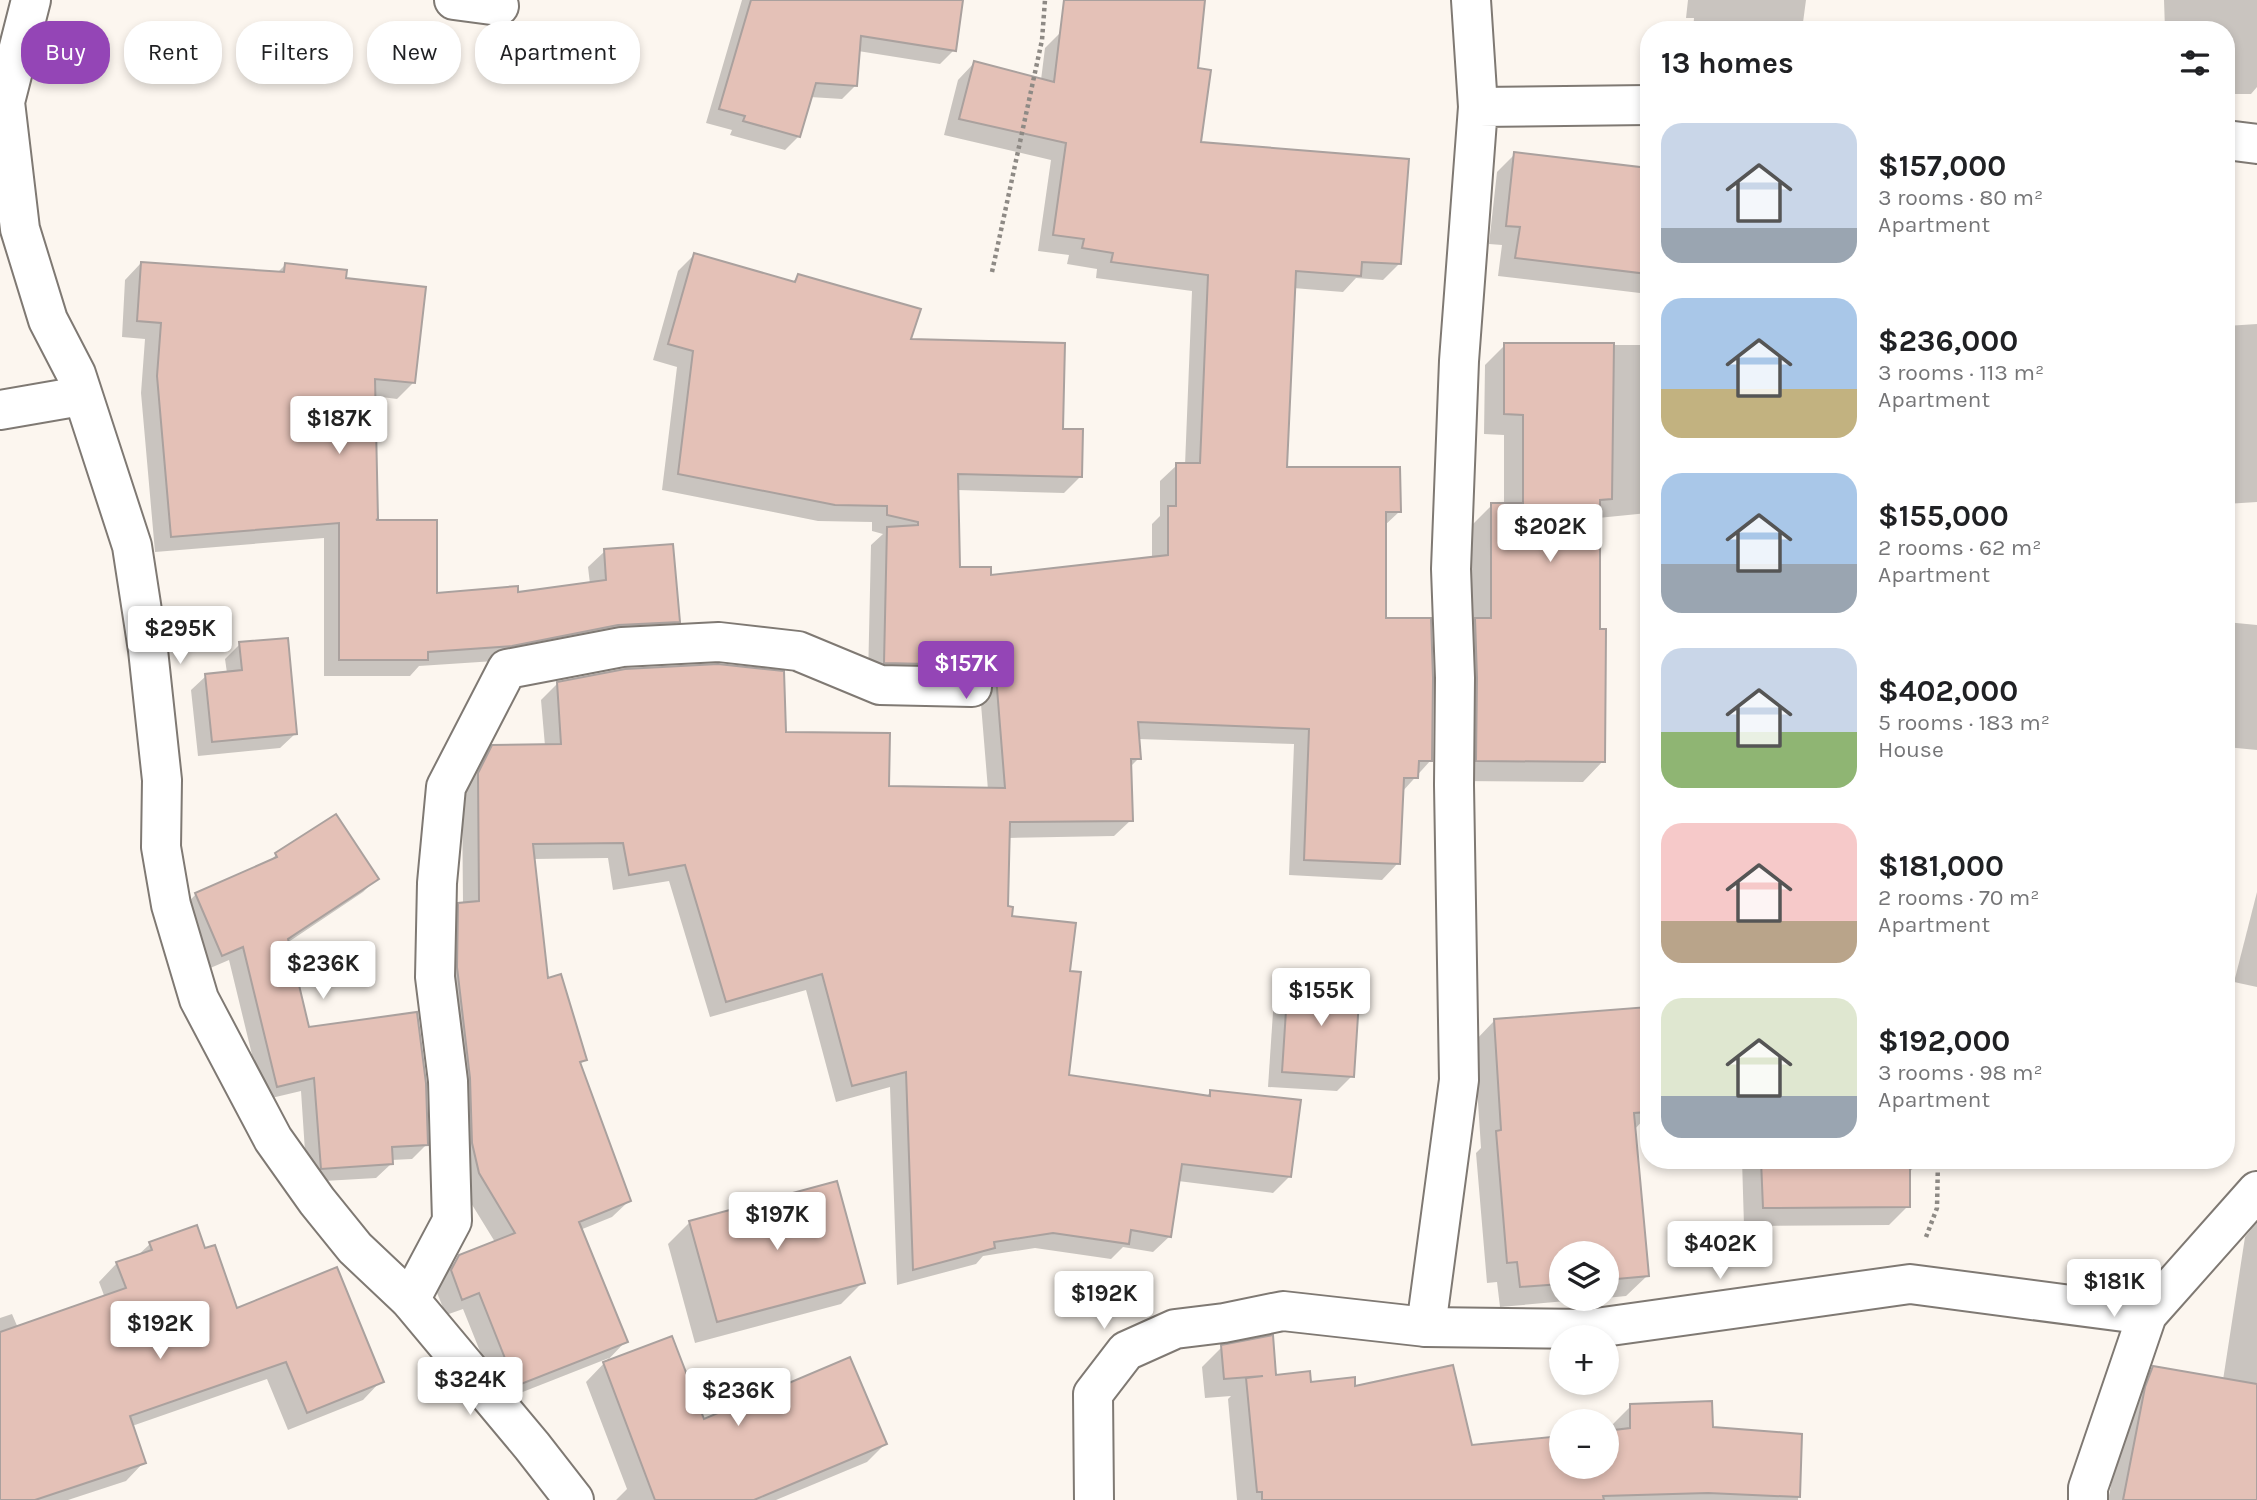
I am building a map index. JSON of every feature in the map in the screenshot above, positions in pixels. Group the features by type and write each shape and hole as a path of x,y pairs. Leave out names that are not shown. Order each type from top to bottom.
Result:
{"street":[{"path":"31,0 5,102 20,229 48,320 76,374 132,546 148,650 162,780 162,847 171,905 199,999 273,1139 302,1181 355,1248 410,1300 574,1500"},
{"path":"454,0 499,6"},
{"path":"1426,1327 1459,1080 1455,678 1451,569 1459,361 1478,107 1471,0"},
{"path":"1478,107 1640,105"},
{"path":"2235,141 2257,144"},
{"path":"0,410 81,396"},
{"path":"410,1300 452,1221 449,1081 435,977 437,883 446,787 507,669 622,647 719,642 798,651 880,685 972,687"},
{"path":"2088,1500 2088,1488 2147,1315 2257,1191"},
{"path":"1094,1500 1093,1394 1126,1351 1175,1329 1224,1323 1283,1311 1426,1327 1589,1329 1910,1284 2147,1315"}],"path":[{"path":"992,272 1042,40 1045,0"},
{"path":"1910,1284 1937,1208 1938,1169"}],"building":[{"path":"751,0 963,0 956,51 861,36 857,86 816,83 800,137 743,121 745,116 719,109"},
{"path":"1064,0 1205,0 1198,68 1211,70 1201,142 1409,159 1401,264 1362,262 1361,276 1296,271 1287,467 1400,467 1401,512 1386,512 1386,618 1431,618 1433,678 1432,761 1419,761 1418,778 1404,778 1400,864 1304,860 1309,729 1138,722 1141,759 1131,759 1133,821 1010,822 1008,906 1013,907 1012,916 1076,923 1070,971 1081,972 1069,1075 1210,1096 1210,1090 1301,1100 1291,1177 1182,1164 1171,1237 1131,1230 1129,1244 1053,1233 994,1242 995,1248 913,1270 906,1072 852,1086 822,974 726,1002 685,865 629,875 623,843 533,844 548,978 561,974 587,1060 580,1062 631,1201 579,1222 628,1342 516,1386 479,1293 462,1300 451,1270 459,1255 515,1233 479,1173 472,1143 470,1078 457,967 458,903 479,901 478,773 492,745 561,744 557,682 625,669 718,664 784,671 786,732 890,733 889,786 1005,788 996,676 972,665 884,663 887,527 918,525 918,522 887,515 887,506 835,505 678,474 693,351 668,344 694,253 795,282 798,274 921,309 911,339 1065,343 1063,429 1083,429 1082,477 958,474 960,567 991,567 991,575 1168,555 1168,506 1176,506 1176,463 1200,463 1208,275 1111,262 1113,253 1082,248 1084,239 1053,235 1066,143 959,119 974,61 1054,82"},
{"path":"1514,152 1640,167 1640,273 1515,258 1520,227 1506,226"},
{"path":"141,262 284,272 285,263 347,270 346,278 426,287 415,383 375,379 376,520 437,520 437,593 518,586 518,592 606,580 604,549 673,544 680,622 618,625 512,646 428,652 428,660 339,660 339,523 171,537 157,376 161,323 137,321"},
{"path":"1504,343 1614,343 1612,499 1600,500 1600,629 1606,629 1605,762 1476,761 1475,618 1491,618 1491,503 1523,503 1523,415 1504,414"},
{"path":"288,638 297,734 212,742 205,674 242,670 239,642"},
{"path":"336,814 379,879 288,939 309,1027 417,1012 426,1083 428,1145 392,1147 393,1164 321,1169 314,1078 277,1087 243,947 222,956 195,893 277,857 275,853"},
{"path":"1288,980 1360,985 1354,1077 1282,1072"},
{"path":"1640,1008 1640,1113 1634,1113 1649,1276 1619,1279 1619,1241 1549,1241 1549,1285 1520,1287 1517,1262 1507,1263 1496,1131 1501,1130 1494,1019"},
{"path":"1761,1169 1910,1169 1910,1207 1763,1208"},
{"path":"837,1181 865,1283 717,1322 689,1221"},
{"path":"197,1225 205,1248 215,1245 237,1308 337,1267 384,1382 307,1413 286,1362 130,1416 146,1463 35,1500 0,1500 0,1332 126,1288 116,1262 152,1250 149,1242"},
{"path":"1273,1335 1276,1375 1310,1371 1311,1382 1355,1377 1355,1386 1453,1365 1472,1445 1549,1437 1549,1479 1619,1479 1619,1429 1630,1428 1630,1404 1712,1401 1713,1427 1802,1434 1800,1497 1708,1493 1603,1496 1604,1500 1262,1500 1262,1492 1257,1492 1246,1378 1263,1376 1224,1379 1221,1345"},
{"path":"672,1336 704,1419 850,1357 887,1444 754,1500 655,1500 603,1362"},
{"path":"2153,1366 2257,1384 2257,1500 2123,1500 2145,1387"}]}
